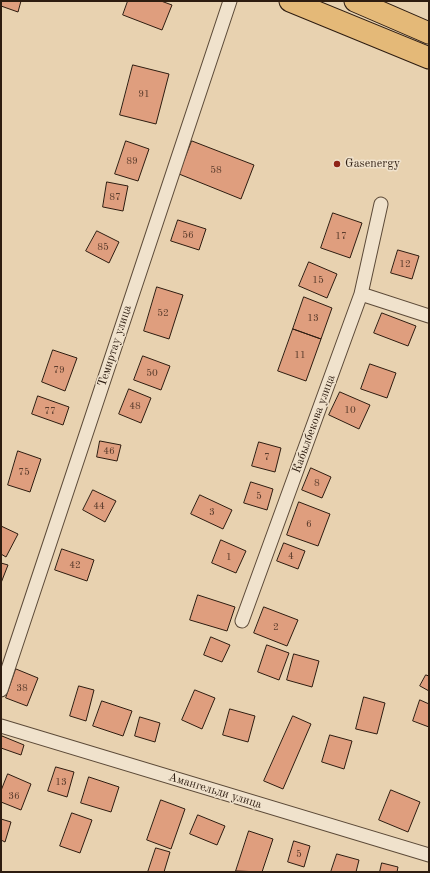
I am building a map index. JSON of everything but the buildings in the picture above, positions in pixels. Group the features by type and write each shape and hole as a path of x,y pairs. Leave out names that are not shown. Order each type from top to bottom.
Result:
{"main road":[{"path":"290,1 429,58"},
{"path":"355,1 429,33"}],"street":[{"name":"Темиртау улица","path":"1,690 230,1"},
{"name":"Кабылбекова улица","path":"242,621 361,294 381,204"},
{"path":"361,294 429,316"},
{"name":"Амангельди улица","path":"1,726 429,855"}],"place":[{"name":"Gasenergy","path":"337,164"}]}
